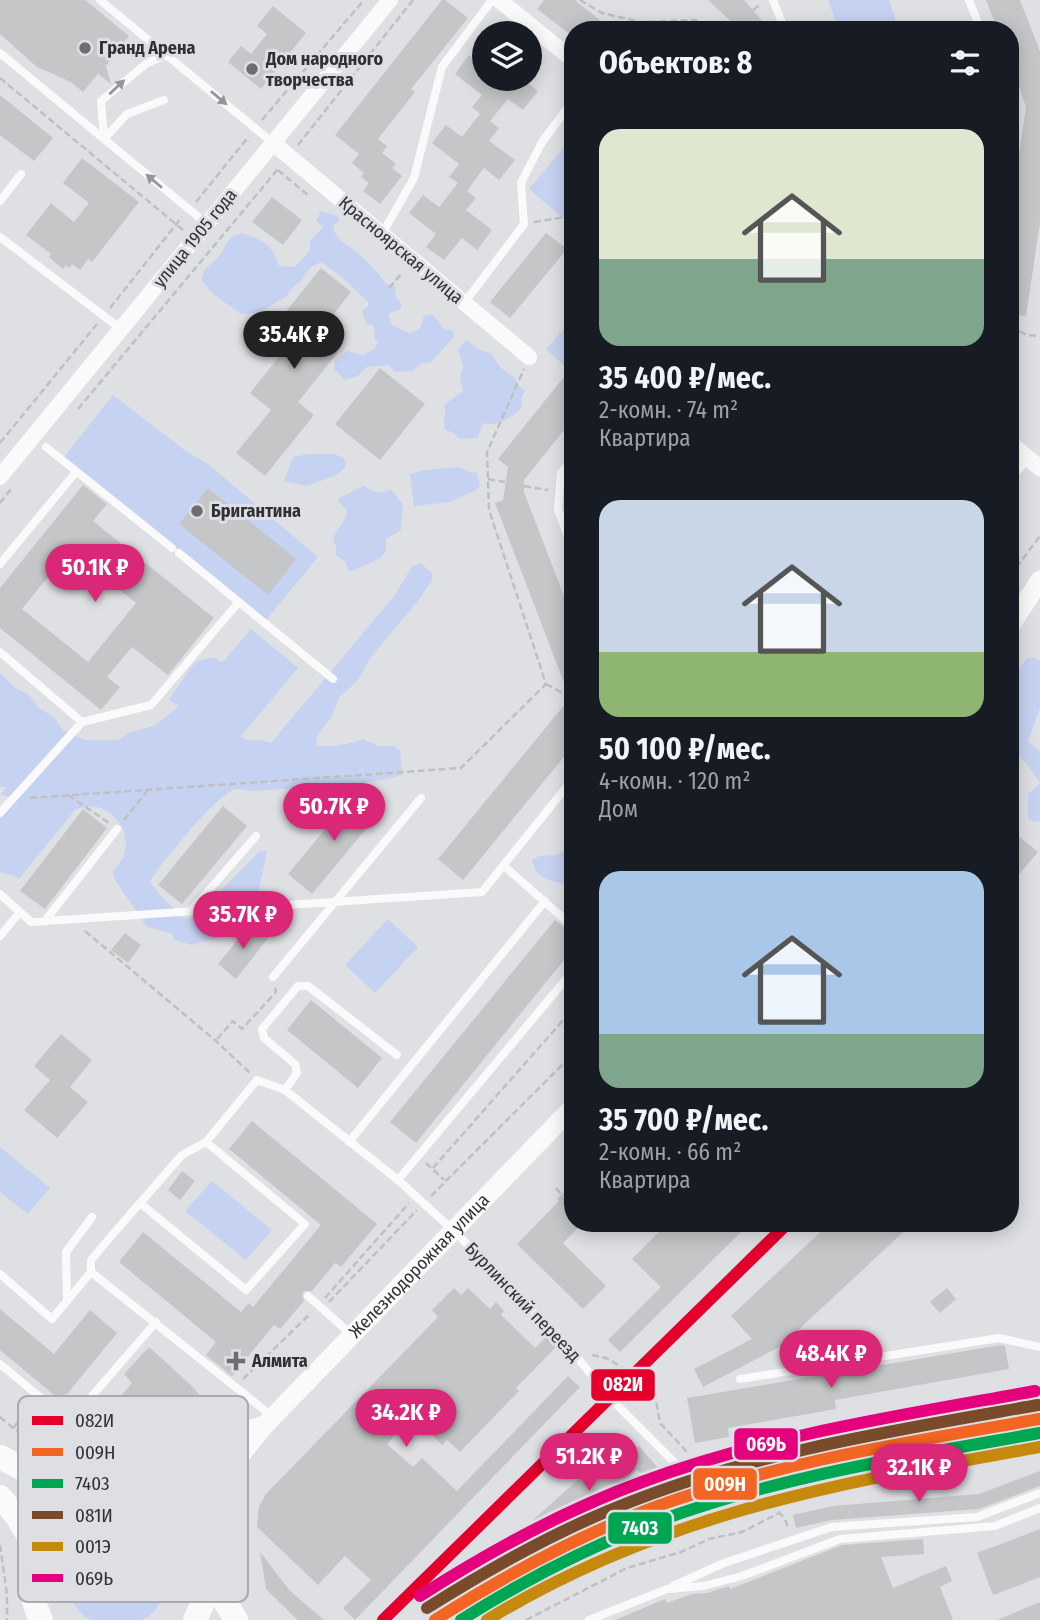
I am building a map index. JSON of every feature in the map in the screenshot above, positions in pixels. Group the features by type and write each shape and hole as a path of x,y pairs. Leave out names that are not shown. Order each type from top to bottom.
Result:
{"main road":[{"path":"0,1457 18,1466"},
{"path":"0,1497 18,1518"},
{"path":"34,1602 41,1620"},
{"path":"195,1620 202,1602"},
{"path":"225,1602 236,1620"}],"street":[{"name":"улица 1905 года","path":"0,477 390,0"},
{"path":"508,3 564,52"},
{"name":"Красноярская улица","path":"273,143 529,357"},
{"path":"1019,451 1034,464"},
{"path":"1019,612 1040,580"},
{"name":"Железнодорожная улица","path":"248,1447 352,1335 564,1116"},
{"path":"248,1430 270,1422"},
{"path":"494,1571 658,1498 691,1468"}],"lane":[{"path":"100,0 273,143"},
{"path":"382,234 415,178 442,67 492,0"},
{"path":"773,0 781,21"},
{"path":"969,0 977,21"},
{"path":"0,53 207,224"},
{"path":"104,139 101,101 146,63 166,55"},
{"path":"104,139 127,114 164,100"},
{"path":"465,302 524,224 521,183 542,142 564,113"},
{"path":"0,201 21,174"},
{"path":"0,237 121,329"},
{"path":"46,447 333,679"},
{"path":"1019,473 1034,464"},
{"path":"564,469 558,492 558,509 564,526"},
{"path":"0,564 76,472"},
{"path":"0,813 82,722 151,705 238,603"},
{"path":"0,652 82,722"},
{"path":"0,894 31,922 482,892 564,790"},
{"path":"273,977 421,798"},
{"path":"45,921 117,829"},
{"path":"190,912 256,836"},
{"path":"504,866 564,919"},
{"path":"349,1142 545,901"},
{"path":"0,936 20,912"},
{"path":"398,1180 564,982"},
{"path":"285,1090 297,1073 295,1064 264,1038 262,1029 298,986 308,986 397,1055"},
{"path":"0,1274 52,1319 90,1272 91,1260 182,1155 206,1142 257,1080"},
{"name":"Бурлинский переезд","path":"257,1080 285,1090 398,1180 454,1231 568,1346 610,1398 691,1468"},
{"path":"140,1203 246,1290 305,1224 206,1142"},
{"path":"67,1300 66,1252 92,1217"},
{"path":"90,1272 156,1322 242,1396"},
{"path":"308,1296 352,1335"},
{"path":"92,1396 156,1322"},
{"path":"740,1379 999,1338 1040,1347"},
{"path":"0,1364 38,1396"},
{"path":"691,1468 1040,1390"},
{"path":"248,1401 270,1422"},
{"path":"589,1620 724,1563 832,1527 976,1517 1040,1493"},
{"path":"667,1589 703,1586 742,1576 840,1539 995,1526 1040,1508"}],"path":[{"path":"0,443 255,128 364,0"},
{"path":"76,412 289,156 413,0"},
{"path":"580,0 602,13 637,21"},
{"path":"753,10 767,0"},
{"path":"668,21 697,21"},
{"path":"0,78 195,239"},
{"path":"524,224 564,217"},
{"path":"389,288 403,272"},
{"path":"1019,331 1040,336"},
{"path":"529,357 487,452 489,510 546,684 564,694"},
{"path":"488,479 505,482"},
{"path":"0,503 15,485"},
{"path":"524,486 558,492"},
{"path":"1019,564 1040,536"},
{"path":"12,799 460,768 546,684"},
{"path":"68,795 117,829 149,790"},
{"path":"72,920 216,1041 257,1080"},
{"path":"216,1041 233,1021 242,1029 276,992 273,977"},
{"path":"433,1168 564,1019"},
{"path":"318,1305 329,1302 564,1063"},
{"path":"418,1156 445,1181"},
{"path":"556,1188 562,1195"},
{"path":"398,1214 415,1197"},
{"path":"386,1229 392,1235"},
{"path":"568,1346 606,1358 633,1374 654,1395 660,1423 691,1468 728,1480 743,1495 781,1512 786,1520 789,1536 785,1542"},
{"path":"0,1417 13,1428 18,1422"},
{"path":"526,1620 627,1568 681,1552 709,1539 741,1531 781,1512"},
{"path":"0,1545 7,1595 7,1620"}],"shaded area":[{"path":"828,0 889,0 896,21 836,21"},
{"path":"564,147 564,219 529,189"},
{"path":"321,211 337,216 339,220 333,226 336,236 355,250 385,283 396,287 395,295 402,305 400,309 388,314 392,325 410,334 420,328 424,316 432,314 445,330 452,330 453,338 430,363 422,363 412,371 395,372 388,365 367,367 358,376 345,380 334,369 335,361 347,351 364,355 374,349 378,342 375,339 374,326 366,323 362,311 368,306 368,302 341,276 321,262 311,267 287,296 258,313 241,314 213,294 202,281 206,269 220,255 230,239 242,233 266,244 279,266 295,267 310,250 310,241 323,227 316,221"},
{"path":"564,329 564,365 546,349"},
{"path":"467,340 476,348 491,354 501,368 515,378 525,391 521,399 522,407 510,418 495,424 484,423 477,438 459,439 454,433 445,430 444,405 463,391 460,378 463,365 458,350"},
{"name":"Бригантина","path":"113,395 186,451 208,464 318,557 266,620 64,457"},
{"path":"334,454 344,458 346,466 337,475 306,486 284,481 293,457"},
{"path":"459,467 477,473 480,486 478,489 450,502 414,506 410,474"},
{"path":"363,486 378,493 391,490 403,504 401,530 386,539 386,551 380,558 348,571 346,563 336,555 336,545 333,542 347,511 338,501"},
{"path":"420,563 432,573 432,581 371,657 357,681 339,698 332,716 317,736 316,745 339,745 363,739 378,746 394,746 400,751 402,775 347,785 233,790 201,817 150,881 181,917 189,919 259,852 267,850 257,899 244,909 242,918 223,935 192,945 175,940 171,933 147,927 115,880 113,871 122,860 126,847 125,835 112,814 101,808 75,810 19,879 0,872 0,818 17,798 1,795 6,787 0,787 0,673 15,688 29,695 39,708 54,717 63,730 85,740 118,740 131,732 154,726 179,706 169,700 192,666 198,661 214,657 222,663 251,629 298,668 241,736 246,740 271,743 394,596 412,567"},
{"path":"1035,657 1040,661 1040,708 1028,741 1040,752 1040,783 1019,756 1019,670 1027,658"},
{"path":"1040,783 1040,821 1036,822 1028,819 1028,794"},
{"path":"564,851 564,884 541,876 532,860"},
{"path":"388,919 418,947 375,993 345,965"},
{"path":"0,1147 50,1188 28,1214 0,1192"},
{"path":"212,1181 272,1230 246,1260 185,1211"},
{"path":"73,1602 160,1602 155,1610 141,1620 91,1620"}],"building":[{"path":"0,0 85,0 129,36 106,66 111,84 98,74 83,92 71,82 37,67 0,34"},
{"path":"442,0 468,18 411,89 415,92 378,139 387,146 382,153 396,164 392,168 402,176 380,204 363,191 369,183 361,177 364,173 352,163 359,154 335,135"},
{"path":"544,0 575,0 601,21 564,21 564,30 537,9"},
{"path":"708,0 744,0 762,21 730,21"},
{"path":"986,0 1020,0 1040,51 1040,223 1026,316 1019,315 1019,153 1026,107 1019,87 1019,21 994,21"},
{"path":"273,6 306,33 261,89 228,62 241,46 251,54 267,34 257,26"},
{"path":"469,55 472,57 472,87 455,74"},
{"path":"477,91 538,91 523,110 508,99 490,121 499,128 489,141 515,160 499,180 484,168 467,191 476,198 466,210 492,230 477,250 462,238 444,260 426,247 436,234 409,213 423,195 439,207 458,183 449,177 459,164 432,143 446,125 462,137 480,114 472,107 482,95"},
{"path":"0,95 53,138 34,161 0,135"},
{"path":"82,158 139,202 92,262 88,259 80,270 72,264 63,269 49,257 51,254 26,235 51,203 74,222 89,203 63,183"},
{"path":"272,197 302,220 283,245 252,222"},
{"path":"546,233 564,247 564,253 510,318 490,302"},
{"path":"321,268 351,292 317,335 338,352 298,402 314,415 265,476 236,453 271,410 250,393 290,343 272,329"},
{"path":"380,368 425,404 380,460 335,424"},
{"path":"564,377 564,430 524,480 524,492 564,596 564,682 495,503 503,500 508,467 498,459"},
{"path":"83,485 107,504 93,521 214,618 168,675 132,647 107,677 120,687 101,710 0,628 0,588","holes":["70,550 136,603 88,662 22,609"]},
{"path":"208,488 296,559 268,595 179,524"},
{"path":"564,705 564,757 463,880 438,859"},
{"path":"356,792 380,812 312,894 288,874"},
{"path":"223,806 247,826 182,904 158,885"},
{"path":"83,809 107,828 45,909 20,891"},
{"path":"1019,836 1038,852 1019,874"},
{"path":"555,920 564,927 564,960 416,1143 390,1122"},
{"path":"251,923 269,937 236,979 218,964"},
{"path":"125,933 141,945 128,963 111,950"},
{"path":"311,1000 382,1058 358,1088 287,1030"},
{"path":"61,1034 92,1060 70,1087 88,1102 57,1138 24,1110 50,1080 34,1066"},
{"path":"252,1121 377,1224 341,1267 335,1263 312,1291 304,1291 304,1301 280,1329 274,1325 232,1376 206,1355 216,1342 119,1262 143,1232 241,1312 249,1303 253,1307 321,1225 229,1149"},
{"path":"182,1171 195,1181 180,1200 168,1190"},
{"path":"564,1192 564,1232 574,1232 563,1243 606,1286 583,1309 517,1244 559,1201 557,1199"},
{"path":"659,1232 741,1232 620,1352 608,1340 661,1287 632,1259"},
{"path":"820,1232 903,1232 781,1346 703,1387 694,1369 752,1339 731,1316"},
{"path":"454,1288 461,1295 468,1288 490,1309 496,1302 504,1311 501,1315 535,1348 548,1335 558,1345 516,1388 519,1391 460,1452 447,1440 442,1445 412,1415 387,1444 413,1467 422,1458 457,1491 568,1376 580,1387 355,1620 343,1608 371,1580 345,1556 318,1585 257,1527 259,1506 266,1494 438,1317 432,1310"},
{"path":"947,1288 956,1299 940,1313 930,1302"},
{"path":"0,1309 54,1354 90,1310 117,1333 67,1394 54,1395 0,1350"},
{"path":"1005,1346 1009,1369 835,1400 836,1409 728,1428 729,1437 695,1443 687,1398"},
{"path":"149,1347 200,1396 121,1396 132,1383 124,1374"},
{"path":"616,1446 626,1458 639,1446 666,1477 653,1488 637,1470 578,1522 553,1533 548,1528 531,1543 514,1551 507,1543"},
{"path":"1040,1471 1040,1486 979,1509 832,1520 796,1528 793,1515 833,1506 979,1494"},
{"path":"1040,1529 1040,1577 993,1595 977,1553"},
{"path":"923,1539 924,1554 881,1557 893,1588 946,1566 952,1581 940,1587 953,1620 615,1620 665,1599 667,1603 692,1594 707,1593 729,1586 730,1589 842,1545"},
{"path":"260,1552 290,1591 324,1620 298,1620 266,1589"},
{"path":"1040,1602 1040,1620 997,1620"}],"railway":[{"path":"455,1620 548,1570 596,1548 694,1510 846,1467 1040,1431"}],"transit line":[{"name":"082И","path":"383,1620 779,1232"},
{"name":"069Ь","path":"420,1596 473,1563 555,1519 642,1482 738,1451 787,1439 1035,1391"},
{"name":"081И","path":"427,1608 545,1540 670,1487 826,1445 1038,1405"},
{"name":"009Н","path":"435,1620 487,1588 568,1545 623,1519 699,1492 844,1455 1040,1419"},
{"name":"7403","path":"461,1620 532,1578 580,1554 630,1532 703,1506 846,1469 1040,1433"},
{"name":"001Э","path":"487,1620 553,1583 620,1552 687,1527 824,1489 1040,1447"}],"place":[{"name":"Гранд Арена","path":"85,48"},
{"name":"Дом народного творчества","path":"252,69"},
{"name":"Бригантина","path":"197,511"},
{"name":"Алмита","path":"236,1361"}]}
